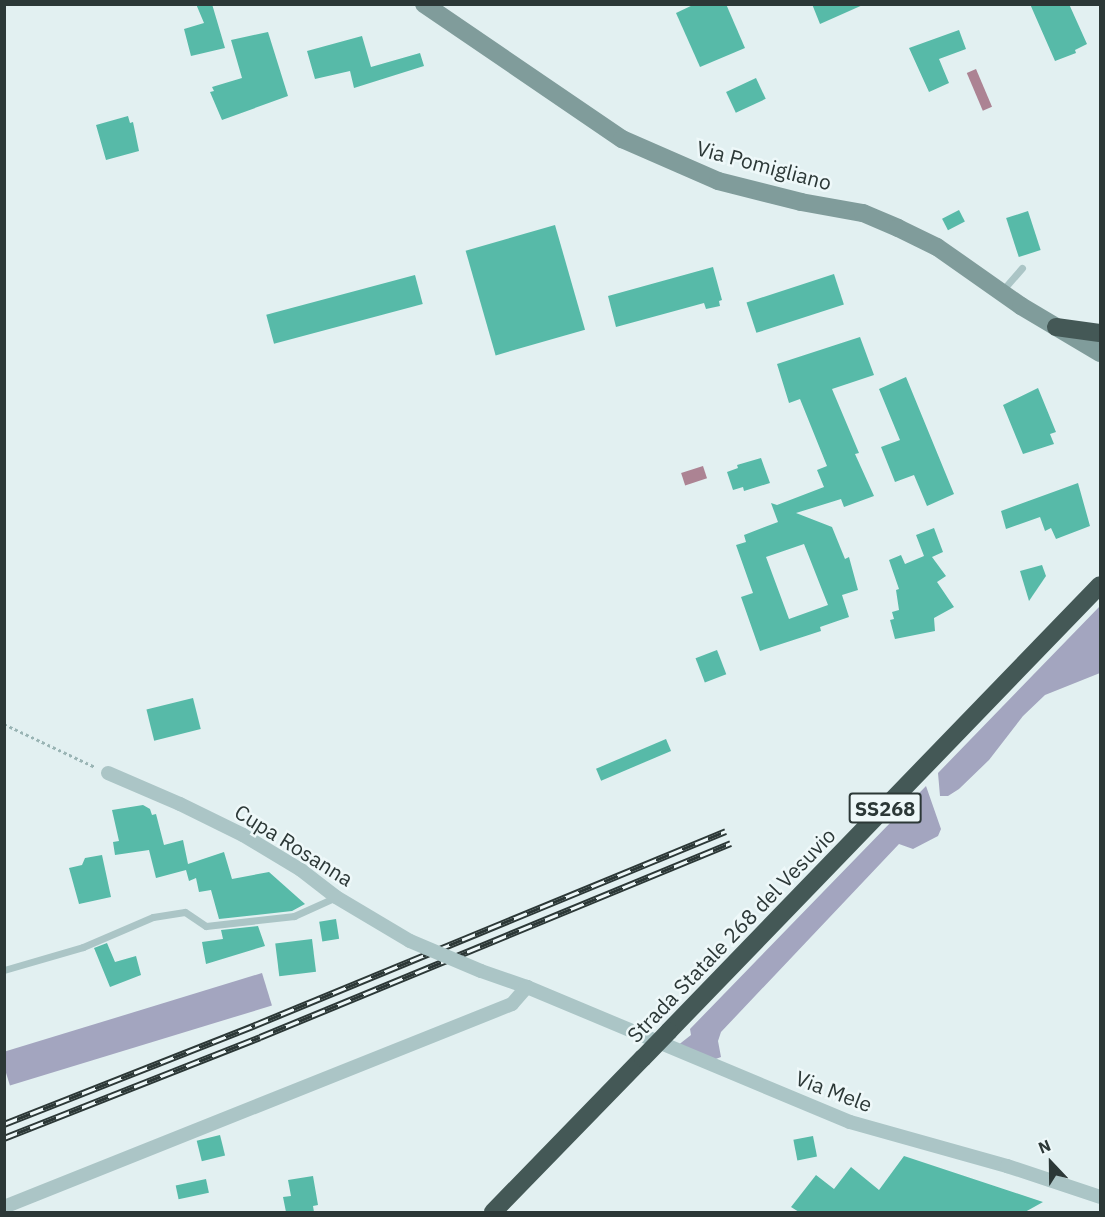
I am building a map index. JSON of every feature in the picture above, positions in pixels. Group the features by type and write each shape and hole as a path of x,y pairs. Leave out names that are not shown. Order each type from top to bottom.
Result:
{"highway":[{"path":"1056,327 1101,333"},
{"name":"Strada Statale 268 del Vesuvio","path":"493,1212 1101,585"}],"street":[{"name":"Via Pomigliano","path":"424,4 622,139 718,181 801,202 863,213 937,247 1001,292 1101,353"},
{"name":"Cupa Rosanna","path":"108,773 180,804 243,835 301,870 336,897 410,941 560,1002"},
{"path":"4,1207 512,1005 527,987"},
{"name":"Via Mele","path":"560,1002 850,1122 1007,1166 1101,1197"}],"lane":[{"path":"1001,292 1022,268"},
{"path":"4,970 83,947 153,918 185,912 206,926 294,916 336,897"}],"path":[{"path":"4,724 108,773"}],"shaded area":[{"path":"976,69 992,107 983,111 967,73"},
{"path":"703,466 707,478 685,485 681,473"},
{"path":"1100,606 1100,673 1045,695 1023,716 989,760 959,789 948,796 940,796 938,773"},
{"path":"926,786 941,829 938,836 913,849 899,844 721,1032 718,1041 721,1057 713,1060 677,1046 691,1035 690,1029"},
{"path":"262,973 272,1006 10,1086 4,1066 4,1052"}],"building":[{"path":"196,4 212,4 225,48 191,56 184,29 204,23"},
{"path":"695,4 726,4 745,48 700,67 676,13"},
{"path":"812,4 865,4 820,24"},
{"path":"1030,4 1069,4 1087,44 1075,50 1076,53 1055,61"},
{"path":"959,30 966,49 939,59 949,83 929,92 909,48"},
{"path":"268,32 288,96 222,120 210,92 214,91 212,87 242,78 231,40"},
{"path":"362,36 371,67 420,53 424,66 354,88 350,71 315,79 307,51"},
{"path":"756,78 766,99 736,113 726,92"},
{"path":"128,116 130,123 133,122 139,151 106,160 96,125"},
{"path":"959,210 965,222 948,230 942,219"},
{"path":"1028,211 1041,250 1019,257 1006,218"},
{"path":"555,225 585,330 496,355 466,251"},
{"path":"713,267 722,300 719,301 720,306 706,309 704,303 616,327 608,296"},
{"path":"834,274 844,304 756,333 747,302"},
{"path":"415,275 423,304 274,344 266,315"},
{"path":"860,337 874,375 832,389 859,453 855,454 874,496 844,507 841,499 796,513 832,527 845,559 849,557 858,590 842,595 849,617 820,627 821,631 760,651 741,597 753,593 736,545 746,542 744,535 778,522 771,503 777,505 824,487 817,470 827,466 800,399 789,403 777,364","holes":["804,544 828,605 789,619 766,557"]},
{"path":"906,377 954,494 927,506 914,475 895,482 881,447 900,440 879,389"},
{"path":"1038,388 1056,432 1050,434 1054,444 1023,454 1003,405"},
{"path":"761,458 770,483 744,491 743,487 733,490 727,472 738,468 737,465"},
{"path":"1078,483 1090,526 1056,539 1051,528 1045,531 1040,517 1006,529 1001,511"},
{"path":"934,528 943,552 932,557 946,576 937,582 954,607 934,618 935,631 895,639 890,620 894,619 892,612 899,610 896,590 899,589 889,560 901,555 905,564 924,556 916,535"},
{"path":"1042,565 1046,576 1029,601 1020,571"},
{"path":"717,650 726,674 705,683 696,658"},
{"path":"193,698 201,729 154,741 146,710"},
{"path":"666,739 671,751 601,781 596,769"},
{"path":"143,805 150,809 152,815 156,814 164,845 183,840 188,864 224,852 232,879 269,872 305,904 292,911 219,919 211,890 199,892 196,878 189,881 186,870 156,878 149,850 115,855 113,842 119,841 112,810"},
{"path":"102,855 111,897 79,904 69,868 82,865 85,858"},
{"path":"336,919 339,939 322,941 319,922"},
{"path":"258,926 265,946 206,964 202,942 223,939 221,930"},
{"path":"312,939 316,972 279,976 275,944"},
{"path":"107,943 115,962 136,956 141,975 110,987 94,948"},
{"path":"220,1135 225,1155 202,1161 197,1141"},
{"path":"813,1136 817,1157 797,1160 793,1140"},
{"path":"904,1156 1043,1202 1025,1212 799,1212 791,1207 816,1175 834,1189 851,1167 879,1190"},
{"path":"313,1176 318,1205 313,1206 314,1212 286,1212 283,1197 291,1196 288,1180"},
{"path":"206,1179 209,1193 179,1199 176,1185"}],"railway":[{"path":"4,1124 255,1025 726,831"},
{"path":"4,1138 260,1037 731,843"}]}
